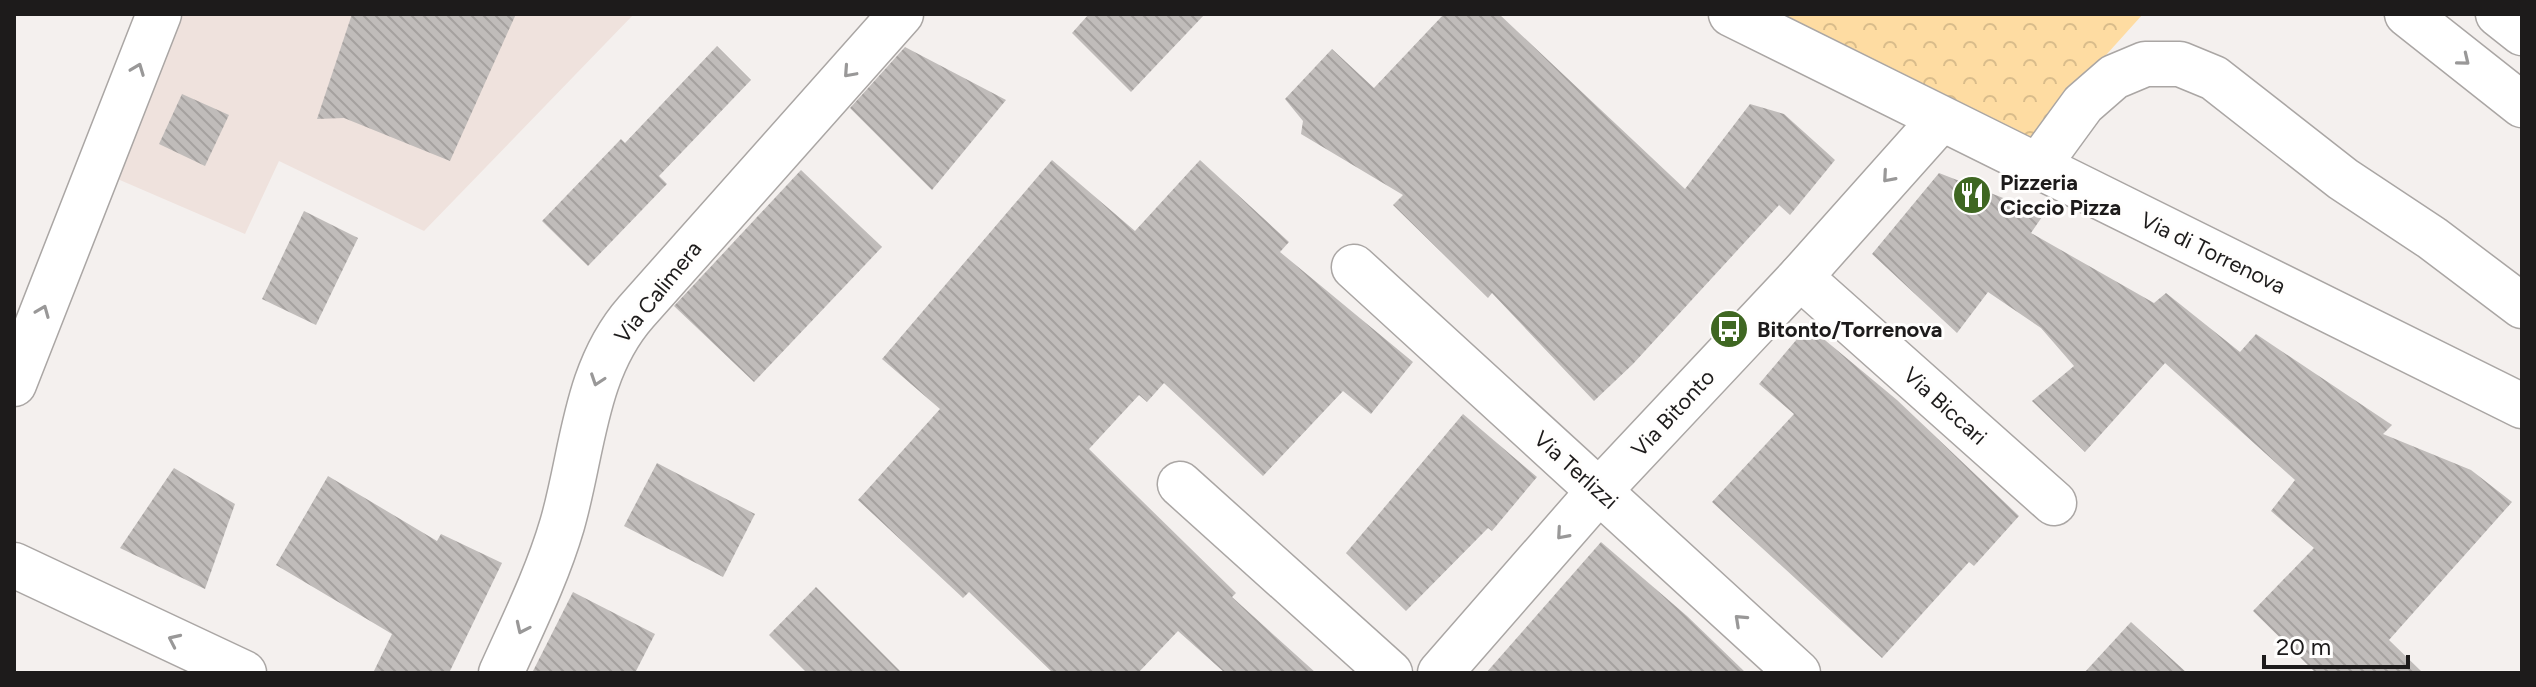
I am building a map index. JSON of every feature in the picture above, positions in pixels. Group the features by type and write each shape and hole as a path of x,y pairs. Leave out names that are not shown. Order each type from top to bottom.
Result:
{"street":[{"path":"14,384 159,14"},
{"name":"Via Calimera","path":"501,673 552,557 592,396 603,365 622,331 901,14"},
{"name":"Via di Torrenova","path":"1731,14 2522,406"},
{"path":"2407,14 2522,105"},
{"path":"2498,14 2522,33"},
{"path":"2037,167 2083,104 2114,77 2145,64 2180,64 2214,78 2343,179 2432,238 2522,306"},
{"name":"Via Bitonto","path":"1440,673 1599,491 1800,277 1941,119"},
{"name":"Via Terlizzi","path":"1354,267 1798,673"},
{"name":"Via Biccari","path":"1800,277 2054,503"},
{"path":"1180,484 1390,673"},
{"path":"14,565 244,673"}],"shaded area":[{"path":"159,14 634,14 424,231 279,161 245,234 99,171"}],"green space":[{"path":"1731,14 2143,14 2015,156"}],"building":[{"path":"352,14 516,14 450,161 344,118 317,119"},
{"path":"1089,14 1205,14 1131,92 1072,33"},
{"path":"1444,14 1499,14 1685,189 1750,104 1784,114 1835,160 1790,215 1779,205 1633,364 1594,401 1492,293 1488,298 1393,205 1403,195 1301,134 1303,121 1285,99 1332,49 1374,88"},
{"path":"717,46 751,80 659,176 667,184 588,266 542,221 621,139 625,143"},
{"path":"905,47 1006,100 932,190 850,108"},
{"path":"182,94 229,115 205,166 159,144"},
{"path":"1052,160 1135,231 1200,160 1289,242 1280,252 1413,362 1371,414 1343,391 1263,476 1164,383 1147,402 1139,395 1089,449 1236,593 1232,597 1316,673 1225,673 1178,631 1138,673 1053,673 969,592 963,598 858,500 940,409 882,359"},
{"path":"801,170 882,247 754,382 674,306"},
{"path":"1939,173 2044,214 2031,233 2154,303 2166,293 2240,352 2256,334 2392,425 2383,434 2471,470 2512,502 2389,640 2423,673 2316,673 2253,611 2314,548 2271,511 2295,480 2165,363 2085,452 2032,401 2074,366 2041,328 1988,292 1957,333 1872,254"},
{"path":"304,211 358,238 316,325 262,299"},
{"path":"1808,326 1897,400 2019,516 1974,566 1969,562 1882,658 1712,502 1794,414 1759,384"},
{"path":"1463,414 1537,477 1492,531 1488,528 1406,611 1346,553"},
{"path":"657,463 755,514 723,577 624,526"},
{"path":"174,468 235,504 205,589 120,548"},
{"path":"328,476 437,541 441,534 502,563 449,673 373,673 392,634 276,565"},
{"path":"1601,542 1687,616 1746,673 1486,673"},
{"path":"816,587 902,673 807,673 769,635"},
{"path":"573,592 655,634 635,673 532,673"},
{"path":"2131,622 2187,673 2084,673"}],"place":[{"name":"Pizzeria Ciccio Pizza","path":"1972,195"},
{"name":"Bitonto/Torrenova","path":"1729,329"}]}
